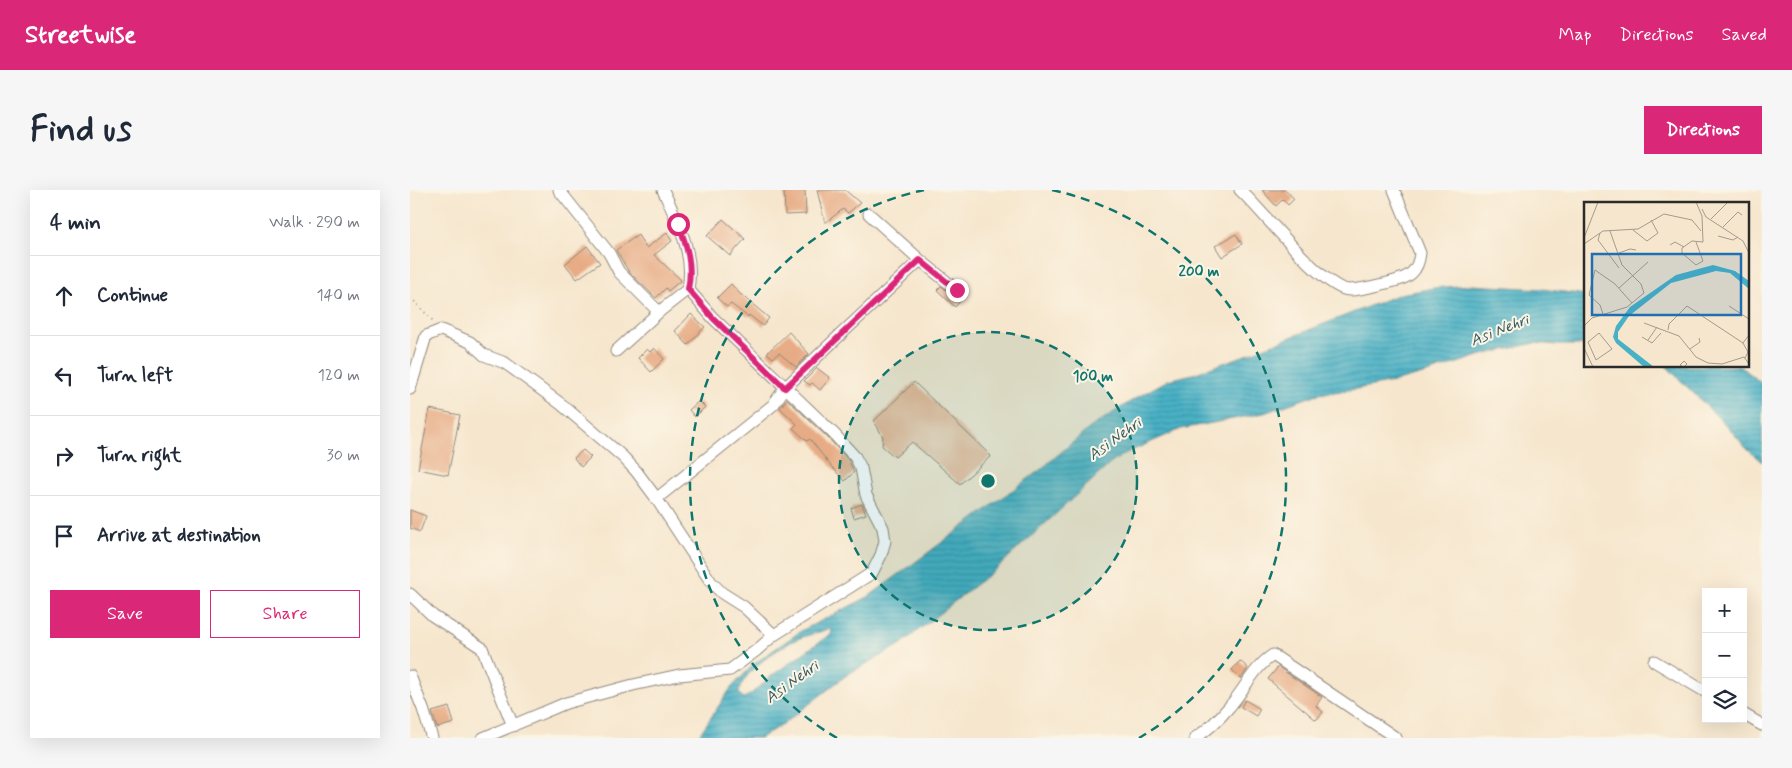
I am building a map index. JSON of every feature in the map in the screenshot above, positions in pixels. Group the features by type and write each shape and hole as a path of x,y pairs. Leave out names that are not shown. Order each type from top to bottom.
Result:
{"street":[{"path":"559,190 609,253 619,272 659,312"},
{"path":"616,351 688,289 690,278 686,244 663,190"},
{"path":"1240,190 1256,204 1315,270 1334,285 1348,290 1372,287 1400,280 1415,271 1420,253 1394,190"},
{"path":"869,214 957,290"},
{"path":"656,499 773,406 785,388 920,260"},
{"path":"482,738 566,703 632,685 679,675 730,670 774,635 872,573 881,555 885,541 883,528 866,495 861,468 855,457 834,434 713,318 688,289"},
{"path":"410,389 426,336 441,330 470,342 484,355 505,363 561,404 623,457 636,471 656,499 711,582 722,593 744,607 774,635"},
{"path":"410,594 433,616 482,648 513,726"},
{"path":"1195,738 1206,731 1230,707 1263,662 1273,655 1396,738"},
{"path":"1654,662 1702,690"},
{"path":"410,676 424,708 432,738"},
{"path":"1747,716 1762,725"}],"path":[{"path":"410,299 427,313 441,330"}],"water":[{"name":"Asi Nehri","path":"1471,285 1542,289 1584,295 1584,345 1535,343 1482,355 1393,382 1318,394 1264,413 1181,429 1126,453 1110,464 998,567 900,645 848,674 786,722 760,738 697,738 731,688 755,663 801,631 868,597 1040,470 1091,427 1136,398 1168,380 1193,374 1243,356 1400,294 1434,288","holes":["828,629 832,633 771,676 751,694 744,698 739,694 745,678 770,655 799,638"]},
{"path":"1668,368 1743,368 1762,384 1762,462 1747,449 1728,427"}],"building":[{"path":"784,190 805,190 806,214 785,215"},
{"path":"817,190 845,190 860,203 848,213 843,209 825,223"},
{"path":"1262,190 1286,190 1294,199 1288,205 1283,199 1276,206"},
{"path":"723,219 745,239 730,256 707,236"},
{"path":"667,233 672,241 654,255 681,280 668,291 666,288 656,298 629,272 616,250 638,235 646,248"},
{"path":"1236,234 1242,244 1222,257 1215,246"},
{"path":"587,246 600,263 577,279 565,264"},
{"path":"731,284 769,318 763,326 731,304 727,307 717,298"},
{"path":"941,286 953,296 962,299 955,307 937,290"},
{"path":"691,314 705,327 688,345 675,331"},
{"path":"789,332 809,354 796,367 779,353 773,358 767,353"},
{"path":"654,348 664,359 651,372 638,358 647,349 650,352"},
{"path":"817,368 830,378 820,390 812,383 810,385 804,381"},
{"path":"914,382 991,456 960,484 912,442 895,457 882,446 883,437 874,421"},
{"path":"787,399 849,461 854,472 845,481 810,439 807,441 793,428 797,424 780,408"},
{"path":"699,401 705,407 695,417 689,410"},
{"path":"430,409 460,415 448,475 418,469"},
{"path":"583,450 591,457 581,467 574,458"},
{"path":"862,504 866,514 854,518 851,508"},
{"path":"410,510 426,516 420,532 410,528"},
{"path":"1240,661 1248,668 1241,679 1232,670"},
{"path":"1278,667 1322,697 1316,706 1323,712 1316,720 1268,679"},
{"path":"1245,700 1260,709 1256,716 1241,707"},
{"path":"449,707 454,723 437,728 432,712"}],"route":[{"path":"678,224 686,244 689,260 690,278 688,289 713,318 785,388 920,260 957,290"}]}
